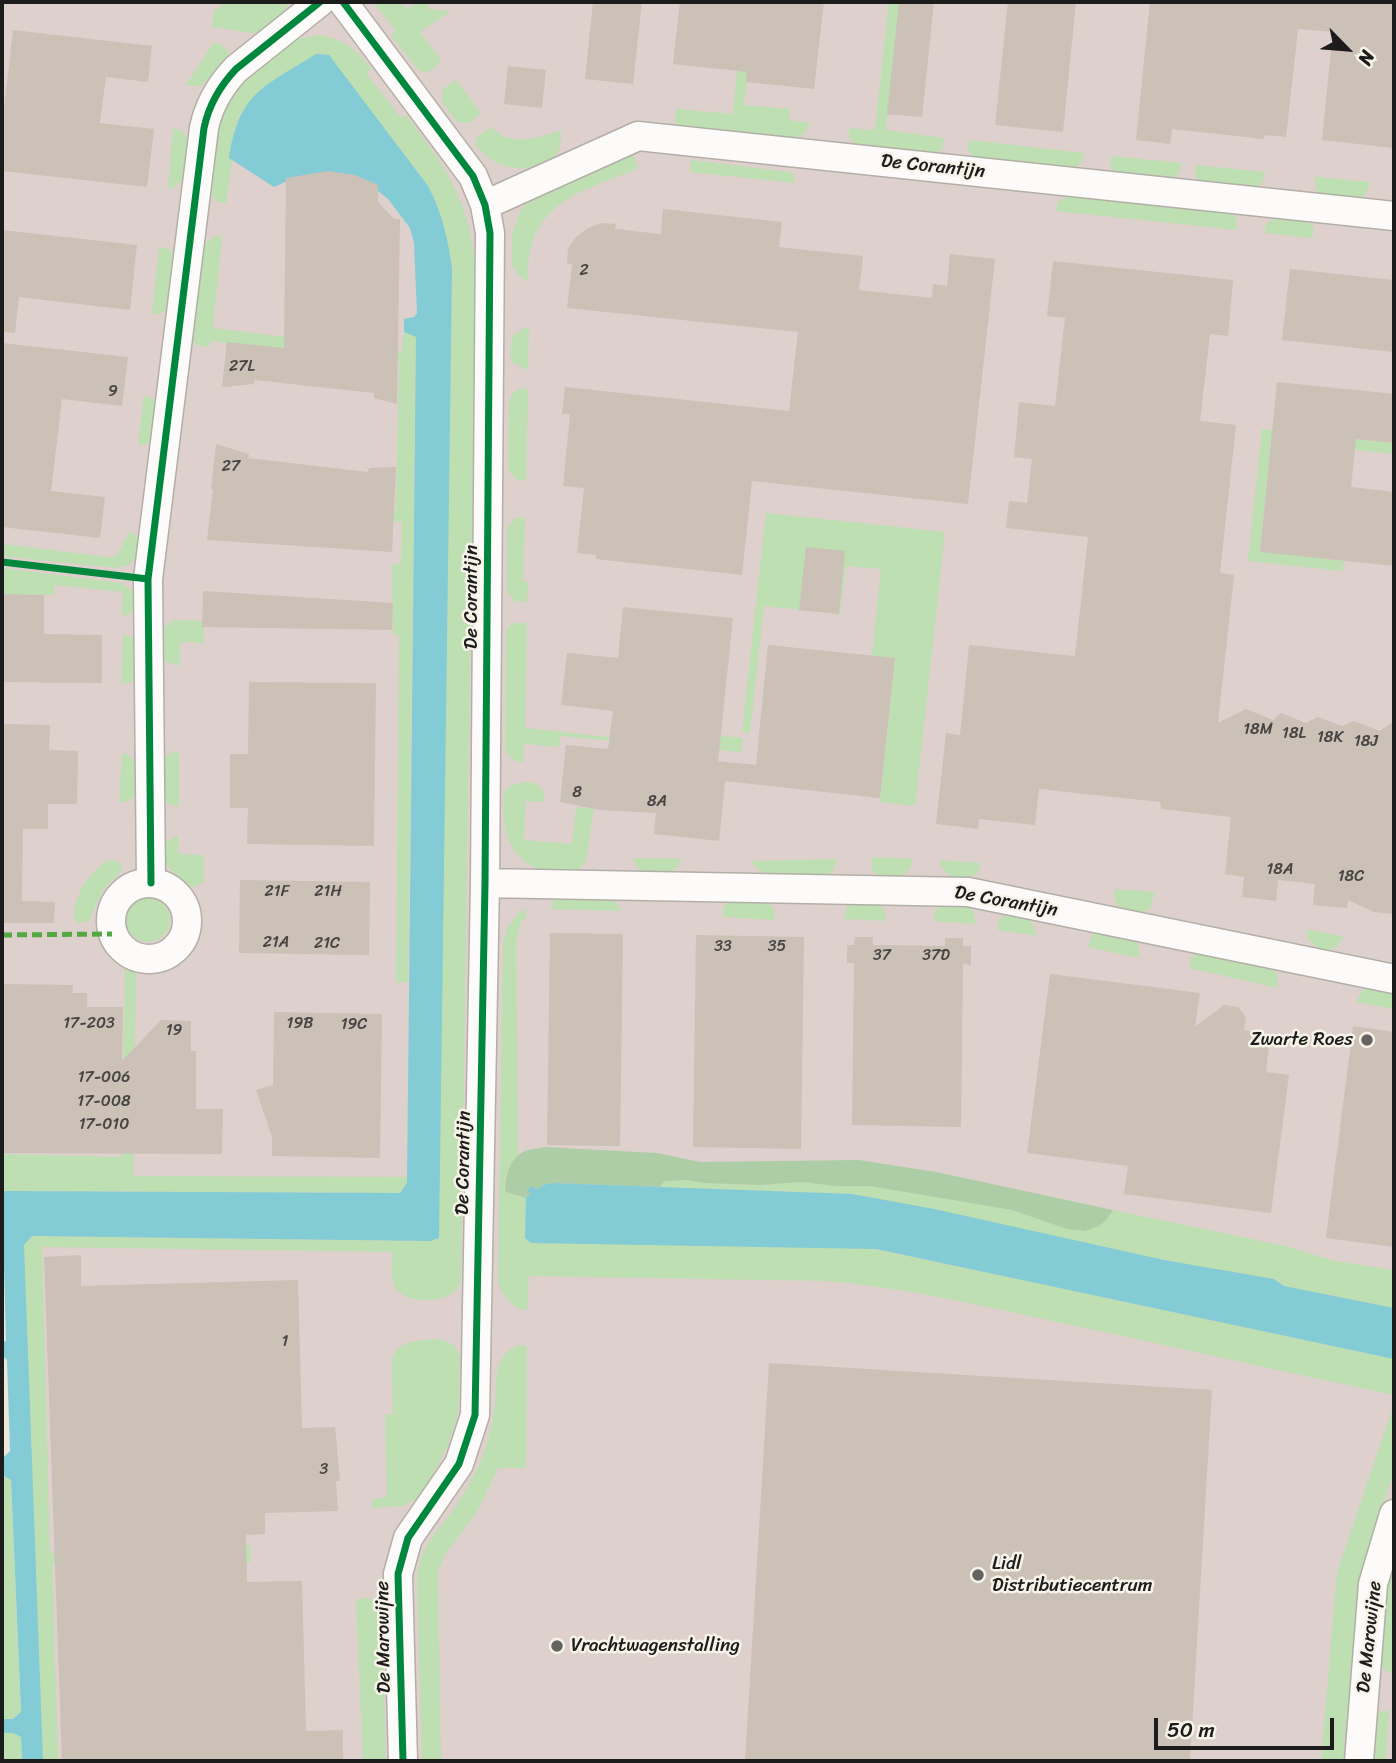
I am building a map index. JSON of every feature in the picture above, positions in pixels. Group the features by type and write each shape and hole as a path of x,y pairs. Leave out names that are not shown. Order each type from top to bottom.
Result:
{"street":[{"path":"151,883 148,579 204,128 208,110 224,82 236,69 320,2"},
{"name":"De Corantijn","path":"343,2 473,176 485,205 490,233 485,883 478,1238"},
{"name":"De Corantijn","path":"485,205 638,136 1394,216"},
{"name":"De Corantijn","path":"485,883 968,892 1394,979"},
{"name":"De Marowijne","path":"403,1761 398,1574 408,1538 459,1464 475,1415 478,1238"},
{"name":"De Marowijne","path":"1359,1761 1373,1584 1394,1514"}],"shaded area":[{"path":"2,2 1394,2 1394,1761 25,1761 2,1208"}],"green space":[{"path":"226,2 289,2 280,17 260,34 212,27 214,11"},
{"path":"373,2 397,2 407,8 418,2 429,2 428,9 451,11 420,32 441,60 434,69 425,73 418,70 391,35 396,31"},
{"path":"744,2 755,2 744,105 790,109 789,120 810,123 804,134 794,140 684,128 675,123 676,109 733,114"},
{"path":"889,2 900,2 886,130 944,138 942,148 936,154 858,146 849,138 849,128 875,130"},
{"path":"318,35 342,42 360,56 372,69 366,73 401,118 406,115 428,144 456,190 468,224 473,251 475,312 461,1279 453,1293 439,1299 421,1300 405,1296 394,1285 392,1252 42,1247 50,1553 250,1545 251,1562 52,1565 58,1761 43,1761 23,1245 32,1236 429,1241 452,268 449,247 441,216 428,186 328,55 267,87 247,105 233,137 226,204 216,201 209,191 217,125 235,88 288,44"},
{"path":"214,42 225,47 228,59 201,86 186,85"},
{"path":"456,80 481,113 469,123 457,122 441,100 444,88"},
{"path":"492,127 507,137 516,139 534,138 561,130 559,150 552,158 531,168 504,166 488,157 475,144 477,136"},
{"path":"173,128 183,132 189,141 183,177 175,187 168,189"},
{"path":"969,140 1084,153 1081,163 1073,169 973,157 968,150"},
{"path":"632,152 638,168 576,194 546,217 536,234 530,255 528,281 519,276 512,265 512,234 521,210 529,200"},
{"path":"1111,156 1182,163 1178,174 1172,179 1118,174 1111,168"},
{"path":"691,160 789,172 793,174 795,183 690,172"},
{"path":"1195,165 1266,172 1262,183 1257,187 1203,183 1196,177"},
{"path":"1315,177 1370,182 1366,193 1358,200 1326,197 1316,190"},
{"path":"1068,195 1228,212 1236,217 1237,230 1056,211 1058,202"},
{"path":"1277,217 1308,222 1314,229 1312,238 1264,233 1266,224"},
{"path":"215,236 222,236 213,328 402,351 404,332 416,337 408,982 396,983 399,635 393,635 392,564 401,564 402,522 248,504 248,496 396,511 399,361 211,341 209,347 196,345 192,337 203,245"},
{"path":"159,247 169,249 175,256 169,308 152,315"},
{"path":"524,328 529,328 528,370 513,363 510,354 512,336"},
{"path":"519,389 528,389 526,481 516,479 508,470 509,401 512,394"},
{"path":"144,395 155,400 158,405 153,441 138,445"},
{"path":"1262,429 1394,443 1394,454 1271,441 1260,551 1344,561 1343,571 1248,561"},
{"path":"766,513 945,532 915,806 880,802 895,659 872,656 881,569 846,566 840,614 764,606 750,733 742,732"},
{"path":"515,518 525,518 523,581 528,583 527,602 514,601 507,591 507,528"},
{"path":"129,532 140,537 138,557 128,565 117,568 2,556 2,544 117,556"},
{"path":"2,568 121,583 134,592 137,606 130,614 121,616 123,592 55,585 54,595 2,594"},
{"path":"175,620 204,621 204,643 180,642 180,666 166,662 163,651 166,626"},
{"path":"512,623 527,623 525,728 610,737 612,725 743,738 741,752 560,736 559,747 524,744 523,763 512,760 505,748 506,630"},
{"path":"123,634 134,638 137,666 133,681 121,684"},
{"path":"179,752 179,807 167,803 161,778 163,764 169,753"},
{"path":"122,753 133,760 138,780 131,800 119,803"},
{"path":"528,782 539,785 544,793 543,802 525,801 524,840 572,844 576,807 594,809 586,860 574,873 541,870 520,857 513,848 505,827 504,792 513,784"},
{"path":"178,835 179,854 204,855 204,881 196,887 189,886 174,874 164,861 163,844"},
{"path":"871,857 912,859 908,871 891,878 873,872"},
{"path":"632,858 681,859 675,870 660,874 641,872"},
{"path":"837,859 834,870 825,876 768,875 756,868 752,861"},
{"path":"108,860 117,861 122,867 119,874 103,889 89,921 79,923 74,919 74,910 79,893 89,878"},
{"path":"939,860 981,863 978,873 960,878 945,871"},
{"path":"1115,889 1155,892 1150,909 1137,913 1125,911 1117,903"},
{"path":"148,898 163,905 170,920 163,935 148,942 133,935 126,920 133,905"},
{"path":"614,898 622,911 551,909 554,900"},
{"path":"734,898 768,902 774,909 775,920 723,917 725,906"},
{"path":"855,901 878,903 884,910 886,921 844,919 847,905"},
{"path":"946,902 969,905 974,913 975,924 934,921 937,909"},
{"path":"523,908 527,916 521,922 516,942 518,1156 507,1173 504,1185 520,1197 526,1198 525,1237 876,1249 1394,1359 1394,1395 956,1300 851,1283 529,1276 527,1310 517,1308 506,1297 498,1283 503,944 507,928"},
{"path":"1007,913 1030,918 1037,936 997,930 999,920"},
{"path":"1307,929 1344,937 1335,949 1319,950 1308,939"},
{"path":"1102,930 1135,939 1139,947 1139,958 1088,947 1093,933"},
{"path":"1199,952 1270,967 1277,974 1278,988 1189,968 1192,957"},
{"path":"125,968 136,973 133,1176 407,1177 407,1183 400,1193 2,1191 2,1154 122,1157"},
{"path":"1370,987 1394,992 1394,1009 1356,1002 1364,989"},
{"path":"543,1147 657,1153 700,1162 859,1160 936,1172 1113,1210 1099,1226 1085,1231 1067,1229 1012,1210 870,1186 802,1182 759,1185 687,1180 665,1181 659,1187 552,1183 543,1185 526,1198 506,1192 507,1174 516,1158 525,1151"},
{"path":"665,1181 725,1184 802,1182 870,1186 1012,1210 1068,1229 1085,1231 1099,1226 1113,1210 1285,1246 1335,1261 1394,1270 1394,1308 1284,1286 1274,1279 1164,1260 852,1194 659,1187"},
{"path":"439,1339 454,1345 460,1356 458,1413 448,1445 416,1499 402,1506 372,1508 372,1500 387,1497 385,1415 393,1414 392,1359 395,1352 405,1344"},
{"path":"519,1345 527,1346 526,1468 498,1468 477,1512 446,1553 438,1571 441,1761 422,1761 417,1584 420,1562 428,1544 458,1502 478,1467 491,1429 500,1362 510,1350"},
{"path":"1394,1404 1394,1471 1363,1567 1357,1603 1343,1761 1321,1761 1337,1573"},
{"path":"2,1475 11,1480 21,1713 13,1719 2,1719"},
{"path":"1394,1557 1394,1673 1377,1662 1384,1591"},
{"path":"367,1598 382,1607 386,1761 363,1761 356,1599"},
{"path":"1389,1710 1386,1761 1368,1761 1375,1714"},
{"path":"2,1733 13,1733 21,1737 22,1761 2,1761"}],"water":[{"path":"316,54 329,55 428,186 444,226 452,268 439,1238 430,1241 32,1236 24,1245 43,1761 22,1761 21,1737 13,1733 2,1733 2,1719 13,1719 21,1712 11,1480 2,1475 2,1459 10,1451 7,1360 2,1355 2,1342 6,1341 2,1191 400,1193 407,1183 416,337 404,332 404,319 414,317 417,313 414,243 410,228 388,199 373,187 294,178 274,187 229,158 233,136 247,105 268,84"},
{"path":"552,1183 852,1194 934,1209 1164,1260 1274,1279 1284,1286 1394,1308 1394,1359 876,1249 531,1243 525,1238 526,1198 531,1194 527,1190 532,1186 536,1190"}],"building":[{"path":"593,2 642,2 633,84 585,79"},
{"path":"680,2 824,2 814,89 746,82 747,72 673,64"},
{"path":"899,2 934,2 922,117 887,114"},
{"path":"1008,2 1076,2 1063,132 995,125"},
{"path":"1150,2 1394,2 1394,148 1322,140 1333,32 1298,29 1286,137 1265,135 1264,139 1172,129 1170,144 1136,140"},
{"path":"13,30 152,46 148,82 106,77 100,123 154,129 147,187 2,171 2,126"},
{"path":"508,66 546,70 542,108 504,104"},
{"path":"328,171 355,175 378,185 378,202 394,219 400,219 397,404 374,398 374,393 254,380 254,384 222,387 227,342 284,348 286,178"},
{"path":"663,209 782,222 779,247 863,256 859,290 932,298 933,284 947,286 950,254 995,259 968,504 752,481 742,575 596,559 596,555 577,553 584,488 563,486 570,414 562,414 565,387 789,411 798,332 567,308 572,264 567,264 568,249 576,237 601,223 616,224 615,229 661,234"},
{"path":"2,230 137,245 130,310 19,297 15,333 2,332"},
{"path":"1053,261 1233,280 1228,336 1210,334 1200,421 1236,425 1220,573 1234,575 1218,723 1246,709 1273,720 1281,713 1306,723 1318,717 1342,726 1354,721 1380,731 1394,721 1394,914 1374,912 1348,900 1347,908 1313,905 1315,884 1278,880 1276,901 1242,897 1244,877 1225,874 1231,817 1161,809 1160,802 1039,789 1035,825 979,819 978,829 936,824 946,733 960,735 969,645 1075,656 1088,537 1006,528 1009,501 1027,503 1032,459 1014,457 1019,402 1055,406 1065,318 1047,316"},
{"path":"1290,269 1394,280 1394,352 1282,340"},
{"path":"2,343 128,357 122,406 62,399 51,491 105,497 100,538 2,527"},
{"path":"1277,382 1394,394 1394,443 1356,439 1351,487 1394,492 1394,566 1260,552"},
{"path":"216,444 249,454 248,458 368,472 369,468 396,467 392,552 207,540"},
{"path":"806,547 845,551 839,614 799,610"},
{"path":"203,591 393,603 392,630 202,627"},
{"path":"2,594 44,595 44,634 102,635 102,683 2,682"},
{"path":"623,607 733,618 718,761 756,765 768,645 895,658 880,798 725,781 719,841 654,834 656,813 601,810 560,802 566,745 608,749 613,711 561,705 567,653 618,658"},
{"path":"249,682 376,683 374,846 247,844 248,808 230,808 230,754 248,754"},
{"path":"2,724 50,725 49,750 78,751 77,804 48,804 48,829 23,829 22,901 55,902 54,923 2,923"},
{"path":"240,880 370,882 369,955 239,953"},
{"path":"550,933 623,934 620,1146 547,1145"},
{"path":"696,935 804,937 801,1149 693,1147"},
{"path":"855,937 873,937 873,945 945,946 945,938 963,938 963,946 971,946 971,965 963,964 961,1127 852,1125 854,963 847,963 847,945 854,945"},
{"path":"1050,974 1200,993 1195,1027 1224,1005 1238,1007 1246,1017 1244,1030 1260,1033 1269,1045 1266,1072 1289,1075 1271,1213 1124,1194 1128,1166 1027,1153"},
{"path":"2,984 73,985 73,993 87,993 87,1007 123,1007 122,1061 161,1020 191,1021 191,1051 196,1051 196,1109 223,1109 222,1154 2,1153"},
{"path":"274,1012 382,1014 380,1158 272,1156 272,1137 256,1090 273,1085"},
{"path":"1353,1026 1394,1032 1394,1247 1326,1238"},
{"path":"81,1255 81,1286 298,1280 302,1428 335,1427 340,1481 336,1481 338,1511 265,1513 265,1534 246,1535 247,1582 302,1581 306,1731 343,1730 343,1761 62,1761 44,1257"},
{"name":"Lidl Distributiecentrum","path":"769,1363 1212,1390 1190,1761 745,1761"}],"marked path":[{"path":"2,935 112,934"}],"cycle path":[{"path":"151,883 148,579 204,128 216,96 236,69 320,2"},
{"path":"343,2 473,176 485,205 490,233 485,883 475,1415 459,1464 408,1538 398,1574 403,1761"},
{"path":"2,562 148,579"}],"place":[{"name":"Zwarte Roes","path":"1367,1040"},
{"name":"Lidl Distributiecentrum","path":"978,1575"},
{"name":"Vrachtwagenstalling","path":"557,1646"}]}
